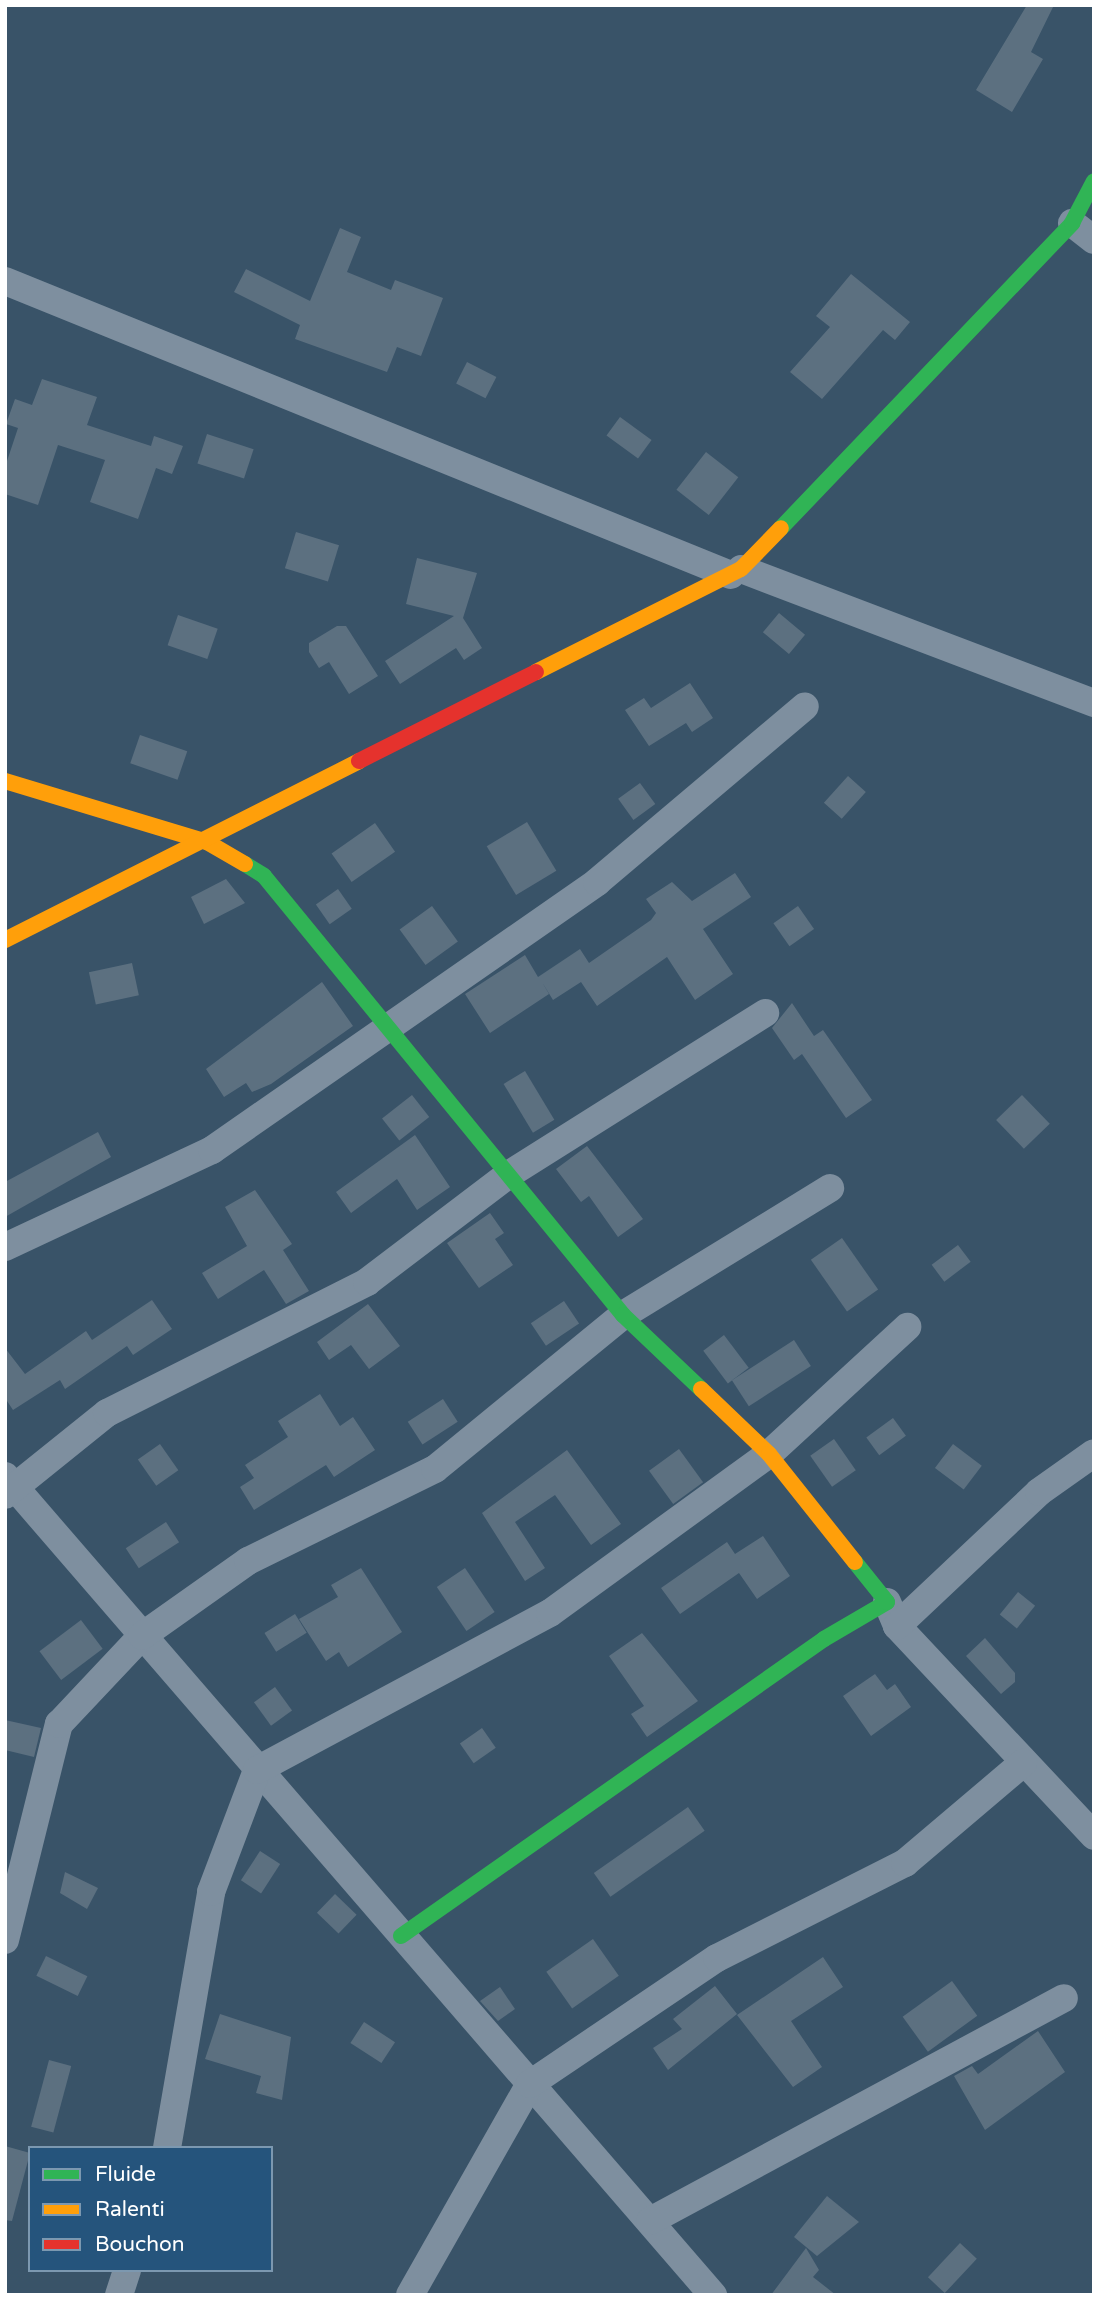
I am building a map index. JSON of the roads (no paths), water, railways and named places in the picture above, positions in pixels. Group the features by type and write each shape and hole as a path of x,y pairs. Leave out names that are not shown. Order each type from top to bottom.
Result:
{"street":[{"path":"5,940 207,842 736,572 1083,232 1094,181"},
{"path":"5,281 736,572 1094,703"},
{"path":"5,1247 212,1150 597,883 805,706"},
{"path":"5,781 207,842 264,876 623,1315 769,1454 892,1614 1023,1763 1094,1836"},
{"path":"713,2295 142,1636 8,1486 107,1413 367,1282 508,1175 765,1013"},
{"path":"5,1940 60,1724 142,1636 248,1561 435,1469 623,1315 830,1188"},
{"path":"167,2146 211,1892 257,1770 550,1613 769,1454 907,1327"},
{"path":"401,1936 824,1639 892,1614 1039,1492 1094,1453"},
{"path":"410,2295 530,2084 717,1958 905,1863 1023,1763"},
{"path":"650,2221 1064,1998"},
{"path":"119,2295 126,2272"}]}
